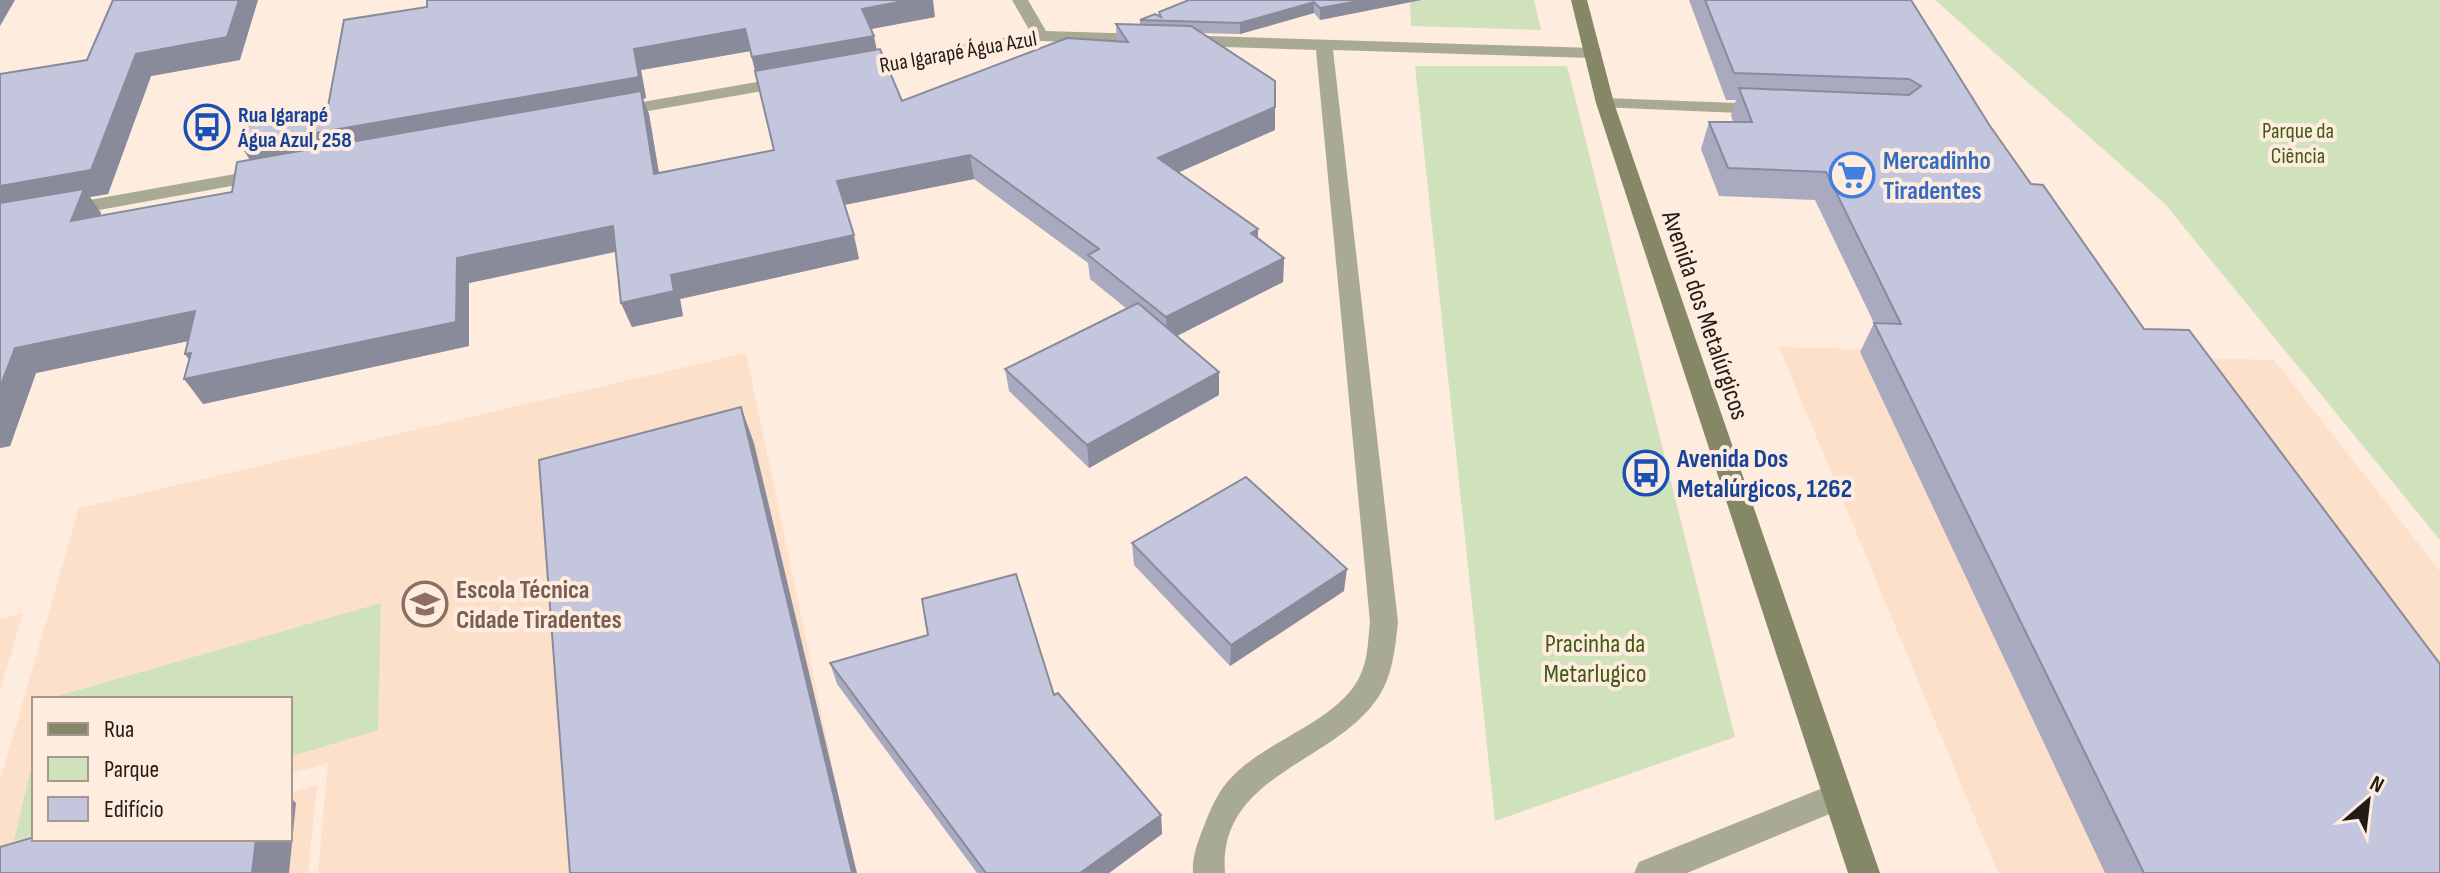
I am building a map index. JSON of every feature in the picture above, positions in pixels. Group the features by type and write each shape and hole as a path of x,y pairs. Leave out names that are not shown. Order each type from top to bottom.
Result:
{"main road":[{"name":"Avenida dos Metalúrgicos","path":"1579,0 1605,103 1864,873"}],"street":[{"path":"1020,0 1041,36"},
{"name":"Rua Igarapé Água Azul","path":"836,72 1041,36 1593,53"},
{"path":"1209,873 1208,864 1220,815 1255,770 1330,725 1363,696 1379,666 1384,622 1324,45"},
{"path":"601,114 805,78"},
{"path":"1605,103 1790,110"},
{"path":"0,222 287,171"},
{"path":"1650,873 1838,796"}],"shaded area":[{"path":"1779,347 2274,360 2440,571 2440,873 1998,873"},
{"name":"Escola Técnica Cidade Tiradentes","path":"746,353 855,873 318,873 328,763 292,773 292,697 32,697 32,840 0,857 0,781 79,508"},
{"path":"23,613 0,691 0,619"},
{"path":"317,785 308,873 18,873 292,841 292,792"}],"green space":[{"path":"1410,0 1534,0 1541,30 1411,26"},
{"name":"Parque da Ciência","path":"1935,0 2440,0 2440,540 2165,204"},
{"name":"Pracinha da Metarlugico","path":"1415,66 1567,66 1735,737 1495,821"},
{"path":"381,603 378,730 292,756 292,697 54,697"},
{"path":"32,764 32,836 14,841"}],"building":[{"path":"113,0 239,0 227,37 136,54 91,170 0,186 0,74 87,60"},
{"path":"427,0 909,0 862,9 874,36 752,57 745,29 634,49 639,77 241,146 245,126 327,112 344,20 427,7"},
{"path":"1189,0 1364,0 1320,8 1314,2 1240,23 1140,20 1155,14 1161,17 1159,12"},
{"path":"1705,0 1911,0 1990,126 2031,184 2043,185 2144,329 2189,330 2440,664 2440,873 2144,873 1874,323 1901,324 1826,172 1728,168 1709,122 1752,122 1739,88 1909,95 1921,86 1909,79 1734,73"},
{"path":"1116,24 1191,26 1275,81 1275,107 1158,158 1258,229 1251,233 1284,258 1166,317 1088,255 1099,249 970,155 837,181 854,235 671,275 674,291 621,303 613,226 457,258 456,322 184,379 191,353 185,354 195,311 15,348 0,387 0,203 84,189 71,221 232,192 237,162 641,91 654,174 774,150 755,71 880,49 902,101 1067,38 1128,42"},
{"path":"1138,303 1219,372 1087,445 1005,369"},
{"path":"741,407 852,873 570,873 539,460"},
{"path":"1246,477 1347,569 1231,645 1132,543"},
{"path":"1016,574 1054,695 1058,693 1161,815 1080,873 986,873 830,663 928,635 922,599"},
{"path":"32,838 32,841 256,841 252,873 0,873 0,847"}],"place":[{"name":"Rua Igarapé Água Azul, 258","path":"207,127"},
{"name":"Mercadinho Tiradentes","path":"1852,175"},
{"name":"Avenida Dos Metalúrgicos, 1262","path":"1646,473"},
{"name":"Escola Técnica Cidade Tiradentes","path":"425,604"}]}
